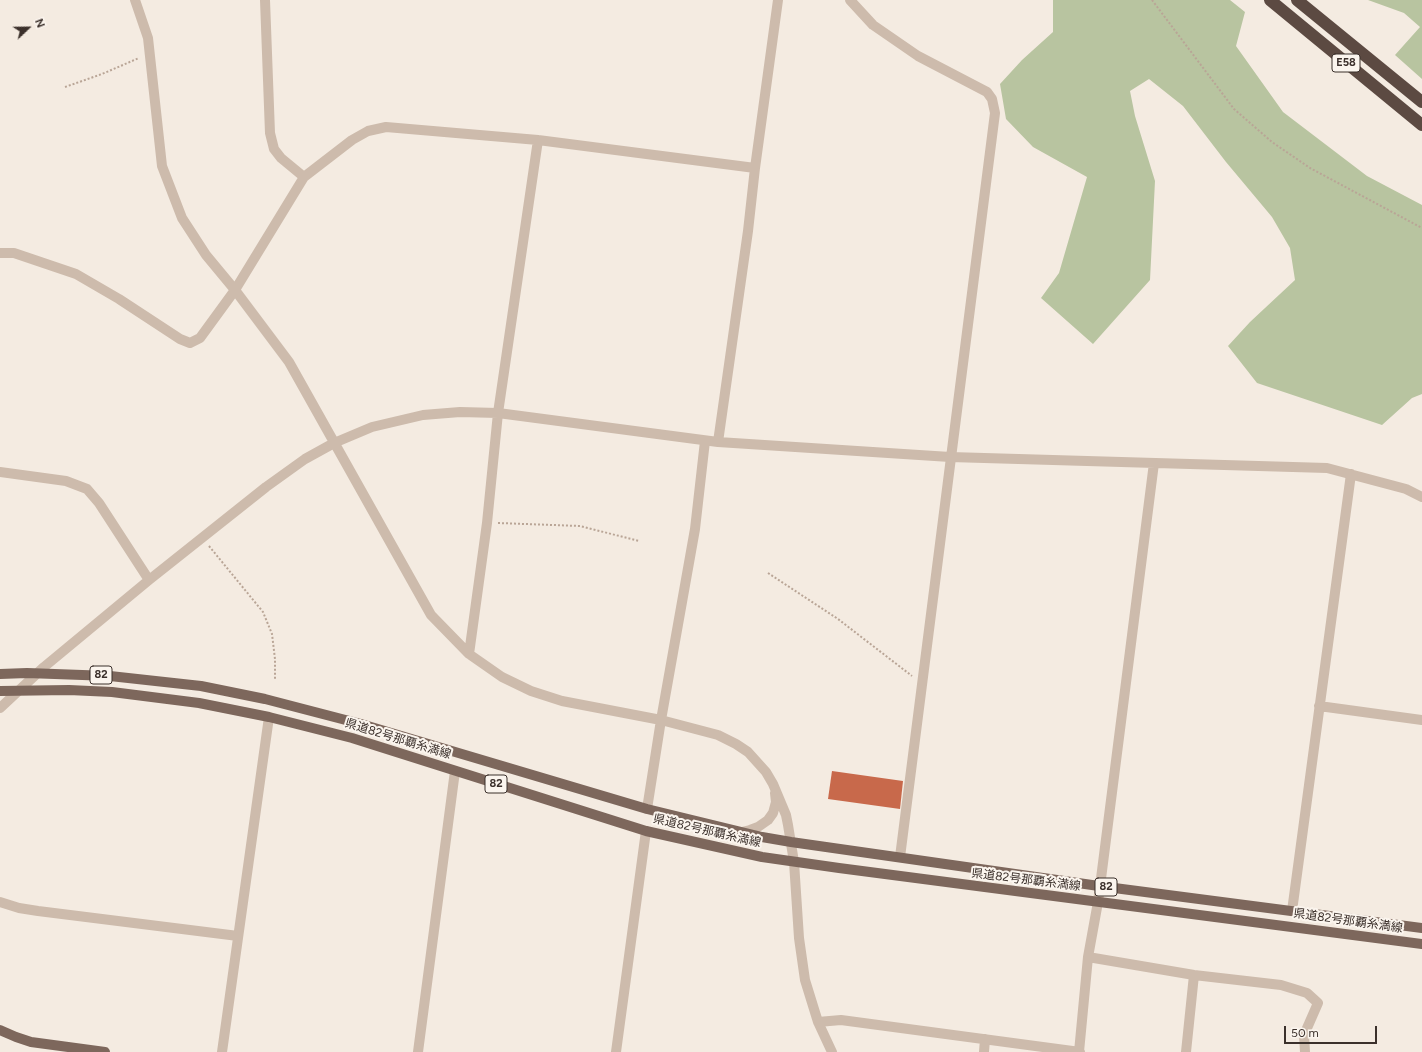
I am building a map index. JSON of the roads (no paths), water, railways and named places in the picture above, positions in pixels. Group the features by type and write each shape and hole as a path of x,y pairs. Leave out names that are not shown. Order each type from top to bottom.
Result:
{"highway":[{"name":"E58","path":"1270,0 1422,125"},
{"name":"E58","path":"1297,0 1422,102"}],"main road":[{"name":"県道82号那覇糸満線","path":"0,674 89,674 202,686 265,699 361,724 646,809 791,842 1099,886 1422,928"},
{"name":"県道82号那覇糸満線","path":"0,691 55,690 112,692 198,703 269,716 352,738 646,830 762,857 1422,944"},
{"path":"0,1030 31,1042 105,1052"}],"street":[{"path":"135,0 148,38 162,166 182,218 206,255 235,290 289,362 431,615 469,654 502,677 531,692 562,701 661,720 718,735 748,752 766,772 773,784 786,815 794,862 799,938 805,980 818,1022 832,1052"},
{"path":"265,0 270,133 274,149 281,158 304,177"},
{"path":"718,442 748,231 778,0"},
{"path":"850,0 873,25 918,56 987,92 992,100 995,113 900,857"},
{"path":"0,253 14,253 76,274 119,299 180,339 190,343 200,338 235,290 304,177 352,140 368,131 386,127 538,140 755,168"},
{"path":"469,654 487,523 498,413 538,140"},
{"path":"0,708 44,666 149,580 266,487 306,459 334,442 372,427 423,415 460,412 498,413 705,441 950,457 1326,468 1406,489 1422,497"},
{"path":"646,809 695,529 705,441"},
{"path":"818,1022 841,1020 1079,1052 1088,957 1098,902 1154,463"},
{"path":"0,472 66,481 87,489 100,503 149,580"},
{"path":"1292,911 1351,474"},
{"path":"1319,706 1422,720"},
{"path":"222,1052 269,716"},
{"path":"418,1052 455,771"},
{"path":"742,832 758,827 768,820 773,813 776,802 773,784"},
{"path":"616,1052 646,830"},
{"path":"0,902 18,908 38,911 238,936"},
{"path":"1088,957 1194,975 1281,985 1307,994 1318,1003 1304,1035 1304,1052"},
{"path":"1186,1052 1194,975"},
{"path":"984,1052 985,1039"}]}
